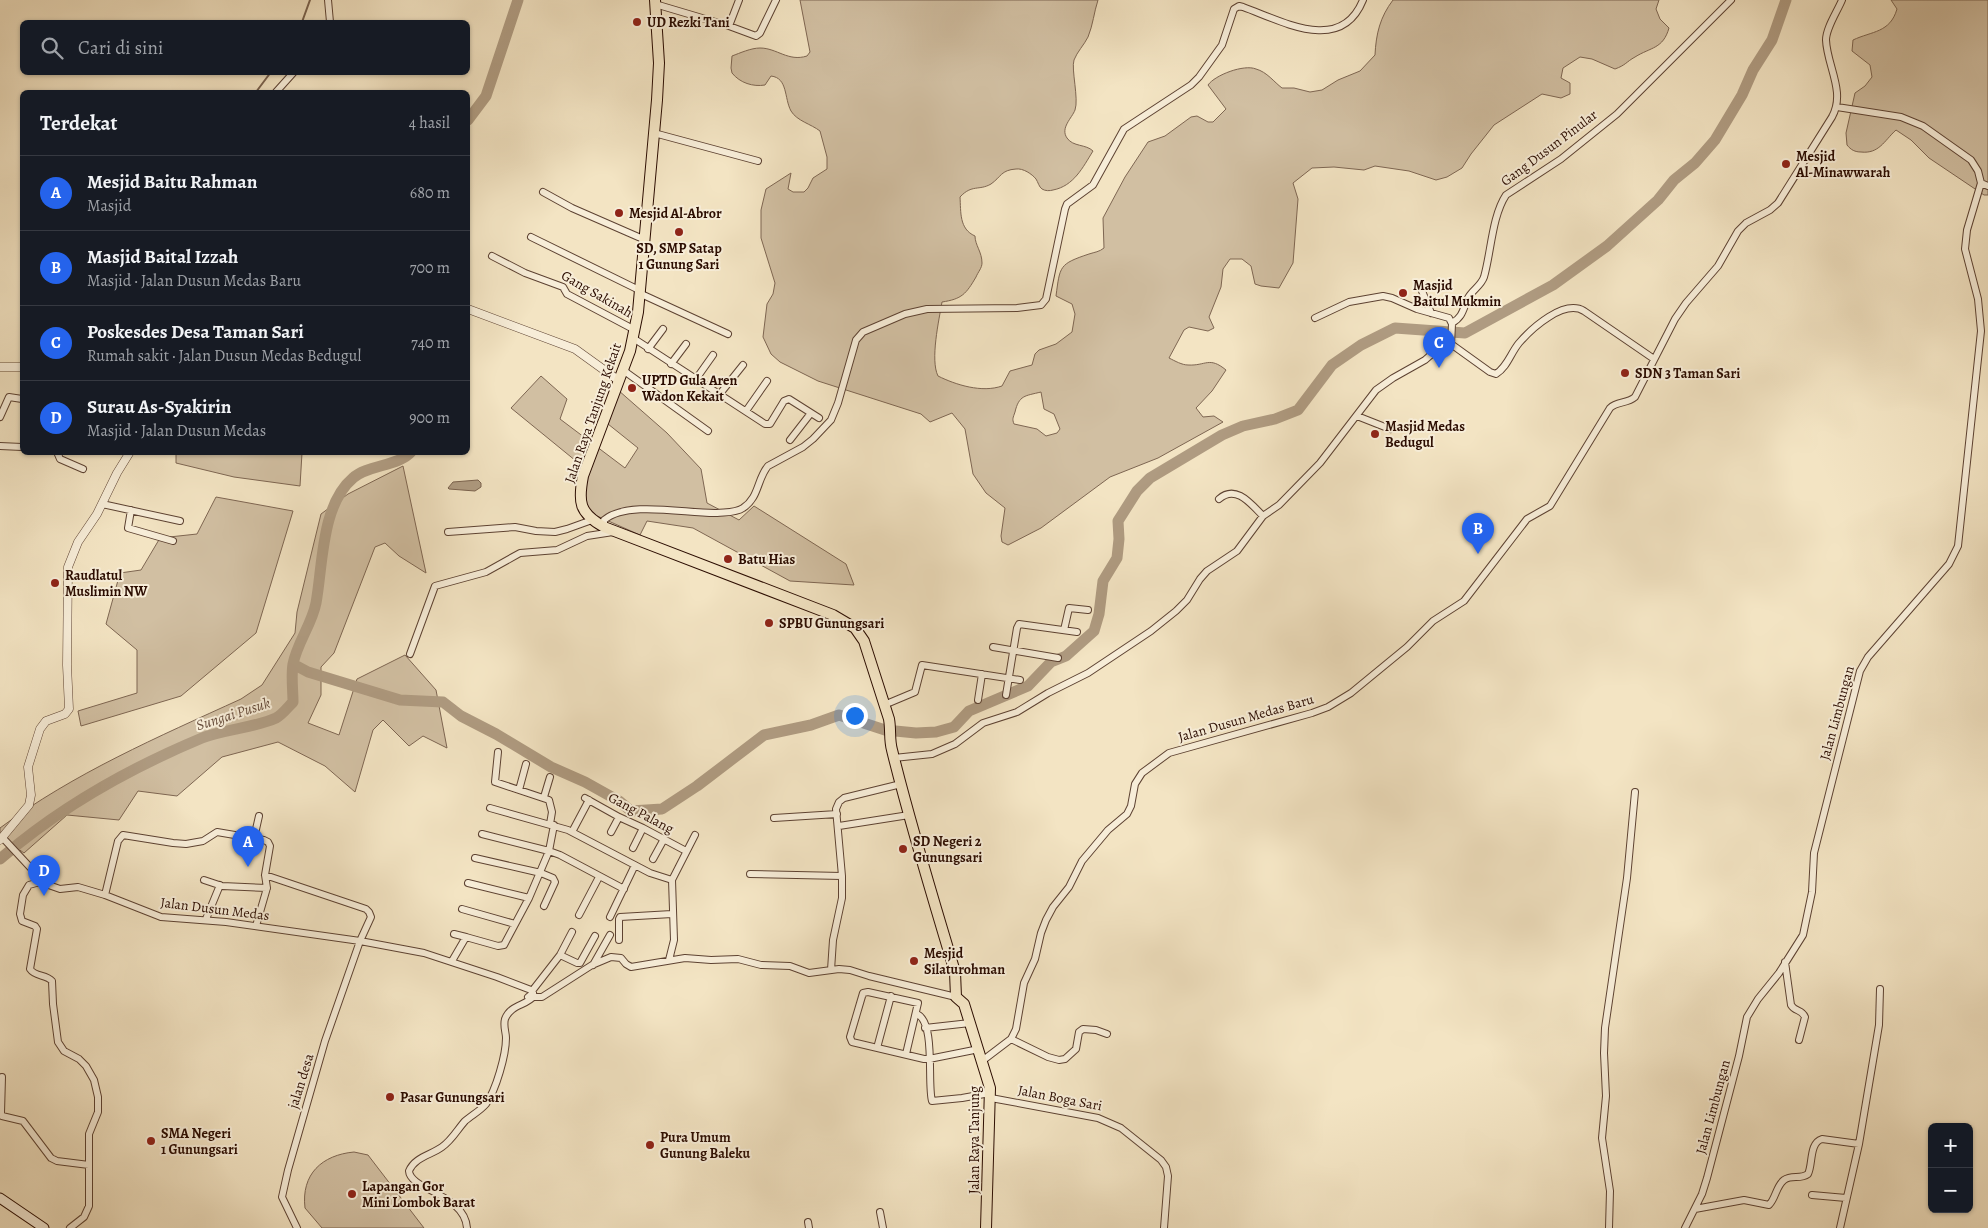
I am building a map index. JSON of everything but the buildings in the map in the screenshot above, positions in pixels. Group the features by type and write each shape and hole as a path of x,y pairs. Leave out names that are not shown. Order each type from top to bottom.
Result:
{"main road":[{"name":"Jalan Raya Tanjung Kekait","path":"592,520 585,513 581,504 580,492 583,476 634,334 654,134 659,63 655,2"},
{"path":"592,520 604,527 800,602 851,625 864,641 884,705"},
{"name":"Jalan Raya Tanjung","path":"884,705 891,728 890,739 894,758 954,972 956,997 964,1004 979,1049 991,1095 986,1228"},
{"path":"0,1198 44,1228"}],"street":[{"path":"328,0 330,20"},
{"path":"729,26 739,0"},
{"path":"655,2 754,36 759,35 776,0"},
{"path":"604,527 604,520 608,516 624,512 639,510 710,513 734,512 743,508 755,496 764,470 814,439 831,420 838,403 856,340 863,332 905,314 927,309 1016,308 1042,305 1046,299 1066,207 1093,185 1124,129 1191,85 1200,77 1222,44 1234,9 1239,6 1243,7 1299,27 1324,32 1333,31 1348,21 1355,14 1363,0"},
{"name":"Gang Dusun Pinular","path":"1452,325 1461,318 1468,298 1482,280 1502,202 1506,195 1561,159 1617,114 1731,0"},
{"path":"1842,0 1826,37 1837,94 1836,107 1901,118 1923,126 1971,160 1978,171 1981,183 1988,186"},
{"path":"278,90 291,75"},
{"name":"Jalan Dusun Medas Baru","path":"1011,1039 1016,1029 1024,983 1035,959 1046,920 1053,906 1069,887 1082,861 1108,830 1127,814 1131,806 1135,784 1142,773 1169,752 1303,716 1336,703 1407,647 1433,621 1460,605 1527,519 1550,506 1608,410 1615,404 1626,402 1634,397 1681,311 1718,266 1738,231 1750,220 1770,210 1782,198 1832,117 1836,107"},
{"path":"654,134 758,161"},
{"name":"Jalan Limbungan","path":"1686,1228 1707,1178 1739,1056 1747,1017 1803,935 1812,892 1814,853 1860,672 1868,657 1952,560 1958,546 1981,336 1978,299 1967,262 1965,242 1966,230 1981,183"},
{"path":"544,192 572,208 643,239"},
{"path":"530,237 728,334"},
{"name":"Gang Sakinah","path":"492,256 525,273 564,287 568,294 634,334 648,349 765,424 770,424 784,401 791,399 811,413"},
{"path":"1422,291 1431,313"},
{"path":"1315,318 1349,302 1383,296 1448,318 1452,325 1451,342"},
{"path":"1451,342 1490,372 1496,374 1508,363 1513,352 1530,333 1560,310 1576,307 1582,309 1654,359"},
{"path":"470,310 575,349 618,380"},
{"path":"648,349 663,329"},
{"path":"894,758 932,754 955,744 984,723 1017,712 1048,693 1088,673 1176,612 1187,600 1207,571 1237,551 1263,516 1279,505 1320,463 1380,386 1426,360 1443,344 1451,342"},
{"path":"671,364 686,344"},
{"path":"696,379 713,355"},
{"path":"720,394 743,365"},
{"path":"0,367 20,367"},
{"path":"623,368 627,373 708,431"},
{"path":"746,411 767,381"},
{"path":"0,417 9,397 20,399"},
{"path":"790,440 811,413 819,418"},
{"path":"1357,416 1390,429"},
{"path":"0,446 20,447"},
{"path":"58,455 60,459 83,469"},
{"path":"70,1228 84,1217 88,1209 89,1134 98,1108 94,1080 84,1063 64,1050 58,1042 53,1004 53,982 49,978 32,972 29,968 37,928 22,921 20,917 24,891 31,884 40,882 40,878 2,839 30,802 28,767 40,729 46,721 65,714 70,708 67,666 68,567 78,542 97,514 128,455"},
{"path":"1219,499 1225,494 1232,492 1252,505 1263,516"},
{"path":"102,504 180,521"},
{"path":"131,510 128,528 173,540"},
{"path":"448,532 518,527 536,531 555,532 592,520"},
{"path":"410,654 435,586 486,572 520,553 557,550 596,533 617,532"},
{"path":"1064,630 1069,608 1088,610"},
{"path":"1006,695 1017,628 1021,623 1077,632"},
{"path":"993,647 1058,658"},
{"path":"884,705 915,692 922,665 1020,680"},
{"path":"978,700 982,674"},
{"path":"454,934 502,946 506,942 529,898 549,851 552,825 552,806 550,800 495,782 498,752"},
{"path":"519,790 526,764"},
{"path":"544,797 550,777"},
{"path":"831,970 833,940 842,898 838,803 843,799 901,784"},
{"path":"1609,1228 1610,1191 1602,1138 1606,1096 1605,1028 1627,878 1635,792"},
{"name":"Gang Palang","path":"572,832 587,798 619,817 686,851"},
{"path":"490,808 572,832 650,873 672,880"},
{"path":"774,818 837,814"},
{"path":"839,826 910,815"},
{"path":"254,838 259,816"},
{"path":"612,832 619,817"},
{"path":"633,848 643,828"},
{"path":"105,895 118,842 123,835 179,844 203,841 218,832 266,840 270,845 265,875 267,888 256,926"},
{"path":"482,834 560,855 624,889"},
{"path":"669,960 674,940 672,880 695,834"},
{"path":"653,859 664,839"},
{"path":"475,858 541,872 553,878 555,880 544,906"},
{"path":"610,916 635,865"},
{"path":"750,874 842,876"},
{"name":"jalan desa","path":"265,875 367,910 370,913 371,919 360,941 315,1076 282,1197 297,1228"},
{"path":"580,915 600,877"},
{"path":"204,880 220,885 267,888"},
{"name":"Jalan Dusun Medas","path":"40,882 60,889 78,887 105,895 156,916 206,919 360,941 424,953 512,982 530,996"},
{"path":"468,883 529,898"},
{"path":"206,919 220,885"},
{"path":"462,909 515,924"},
{"path":"619,940 620,917 672,914"},
{"path":"467,1228 465,1219 456,1206 412,1179 409,1171 411,1166 424,1156 443,1147 466,1121 486,1103 498,1076 505,1050 505,1020 518,1005 530,996 560,955 572,932"},
{"path":"592,965 610,935"},
{"path":"560,955 577,964 580,963 595,936"},
{"path":"452,961 466,937"},
{"path":"530,996 542,997 592,965 614,957 621,958 626,964 631,966 685,958 711,960 732,958 762,965 790,966 808,973 850,970 956,997"},
{"path":"1785,962 1791,1005 1805,1016 1799,1040"},
{"path":"1840,1228 1859,1144 1879,1025 1880,989"},
{"path":"906,1054 919,1005 917,1002 868,992 862,994 850,1037 852,1042 878,1048 906,1054 931,1059 979,1049"},
{"path":"878,1048 891,996"},
{"path":"917,1014 923,1018 931,1059 932,1101 991,1095"},
{"path":"925,1028 970,1023"},
{"path":"982,1061 1011,1039 1048,1057 1059,1060 1065,1059 1076,1049 1077,1036 1083,1029 1096,1030 1106,1034"},
{"path":"2,1077 2,1116 23,1121 54,1160 89,1165"},
{"name":"Jalan Boga Sari","path":"991,1095 1092,1116 1121,1128 1161,1160 1166,1167 1168,1176 1164,1228"},
{"path":"1695,1209 1744,1200 1769,1204 1783,1180 1791,1177 1804,1177 1808,1173 1814,1145 1817,1141 1822,1139 1859,1144"},
{"path":"1812,1195 1846,1198"},
{"path":"880,1212 883,1228"}],"shaded area":[{"path":"800,0 1098,0 1088,37 1073,64 1076,105 1067,123 1065,134 1070,141 1093,151 1077,175 1060,188 1049,191 1041,188 1032,175 1022,169 1011,170 1004,172 991,184 968,190 960,197 963,225 975,236 982,265 963,295 942,302 935,350 936,369 938,376 953,382 969,387 986,389 1002,386 1010,371 1032,365 1035,354 1039,350 1056,344 1072,332 1075,314 1072,304 1056,296 1060,272 1066,264 1104,248 1103,218 1125,177 1148,142 1165,136 1191,117 1197,116 1208,122 1213,122 1226,109 1208,85 1223,74 1237,69 1251,68 1264,72 1282,88 1294,88 1310,92 1322,90 1338,80 1360,71 1375,55 1376,40 1380,26 1393,0 1659,0 1656,9 1660,19 1669,28 1660,44 1615,69 1592,59 1580,57 1563,68 1561,78 1570,83 1570,94 1561,98 1542,94 1494,125 1462,168 1447,177 1436,180 1409,171 1375,166 1364,170 1334,167 1312,168 1293,183 1298,199 1293,263 1279,288 1255,284 1251,266 1242,259 1230,259 1223,269 1221,287 1209,317 1214,328 1208,331 1189,327 1184,330 1169,358 1186,365 1215,363 1226,370 1212,391 1196,408 1203,417 1214,416 1223,422 1158,458 1110,477 1041,528 1008,545 1002,542 1001,536 1005,508 986,493 973,474 965,429 952,413 930,422 921,414 818,381 780,362 771,354 763,337 767,304 773,294 775,283 761,238 761,210 766,189 791,173 788,189 793,192 804,192 813,178 827,169 827,157 820,131 800,120 791,111 785,89 780,80 771,76 765,85 751,85 743,82 732,73 732,56 760,48 794,57 807,56 810,52","holes":["1041,392 1044,409 1054,414 1060,429 1057,433 1046,436 1037,429 1014,424 1013,418 1017,406 1024,397"]},
{"path":"1891,0 1988,0 1988,195 1984,195 1929,158 1911,140 1896,130 1881,146 1872,151 1857,152 1847,145 1846,133 1855,93 1865,86 1872,77 1870,65 1852,51 1853,40 1880,30 1890,23 1897,9"},
{"path":"541,376 567,399 560,419 625,468 638,448 608,424 618,390 667,433 701,469 707,503 739,520 754,506 846,564 854,585 790,581 693,528 647,521 640,535 588,512 581,486 587,470 511,408"},
{"path":"176,455 302,455 300,486 234,477 176,463"},
{"path":"403,466 426,573 399,556 385,543 375,547 334,653 321,667 321,695 308,723 339,735 357,679 405,655 436,690 447,748 423,736 409,746 383,720 373,730 355,792 325,766 278,742 222,757 177,796 138,791 119,820 67,815 24,853 0,836 0,828 57,790 117,757 241,699 262,685 295,633 297,612 321,514 348,494"},
{"path":"478,480 481,483 481,487 475,491 448,488 453,482"},
{"path":"216,497 293,511 256,633 181,696 81,726 78,711 137,693 137,650 106,624 120,573 141,570 160,538 197,534"},
{"name":"Lapangan Gor Mini Lombok Barat","path":"354,1152 368,1155 424,1228 322,1228 305,1208 306,1185 310,1176 323,1162 332,1157"}],"waterway":[{"path":"303,20 310,0"},
{"name":"Sungai Pusuk","path":"470,117 486,96 518,0"},
{"path":"293,664 308,672 400,700 443,702 461,716 496,734 551,767 585,782 619,801 631,811 662,809 697,786 764,735 811,725 839,715 885,730 916,733 936,732 954,727 969,711 1028,686 1051,662 1066,656 1094,631 1099,614 1103,581 1117,558 1118,521 1137,491 1150,478 1222,435 1243,426 1275,419 1298,410 1332,365 1361,345 1395,328 1465,333 1553,285 1607,246 1658,200 1674,180 1695,163 1715,140 1742,95 1753,70 1772,40 1786,0"},
{"path":"258,90 269,75"},
{"name":"Sungai Pusuk","path":"0,859 71,806 148,762 202,738 267,721 283,713 293,702 293,664 314,611 325,536 335,504 353,478 366,470 399,460 408,455"}],"place":[{"name":"UD Rezki Tani","path":"637,22"},
{"name":"Mesjid Al-Minawwarah","path":"1786,164"},
{"name":"Mesjid Al-Abror","path":"619,213"},
{"name":"SD, SMP Satap 1 Gunung Sari","path":"679,232"},
{"name":"Masjid Baitul Mukmin","path":"1403,293"},
{"name":"Poskesdes Desa Taman Sari","path":"1439,368"},
{"name":"SDN 3 Taman Sari","path":"1625,373"},
{"name":"UPTD Gula Aren Wadon Kekait","path":"632,388"},
{"name":"Masjid Medas Bedugul","path":"1375,434"},
{"name":"Masjid Baital Izzah","path":"1478,554"},
{"name":"Batu Hias","path":"728,559"},
{"name":"Raudlatul Muslimin NW","path":"55,583"},
{"name":"SPBU Gunungsari","path":"769,623"},
{"name":"SD Negeri 2 Gunungsari","path":"903,849"},
{"name":"Mesjid Baitu Rahman","path":"248,867"},
{"name":"Surau As-Syakirin","path":"44,896"},
{"name":"Mesjid Silaturohman","path":"914,961"},
{"name":"Pasar Gunungsari","path":"390,1097"},
{"name":"SMA Negeri 1 Gunungsari","path":"151,1141"},
{"name":"Pura Umum Gunung Baleku","path":"650,1145"},
{"name":"Lapangan Gor Mini Lombok Barat","path":"352,1194"}]}
